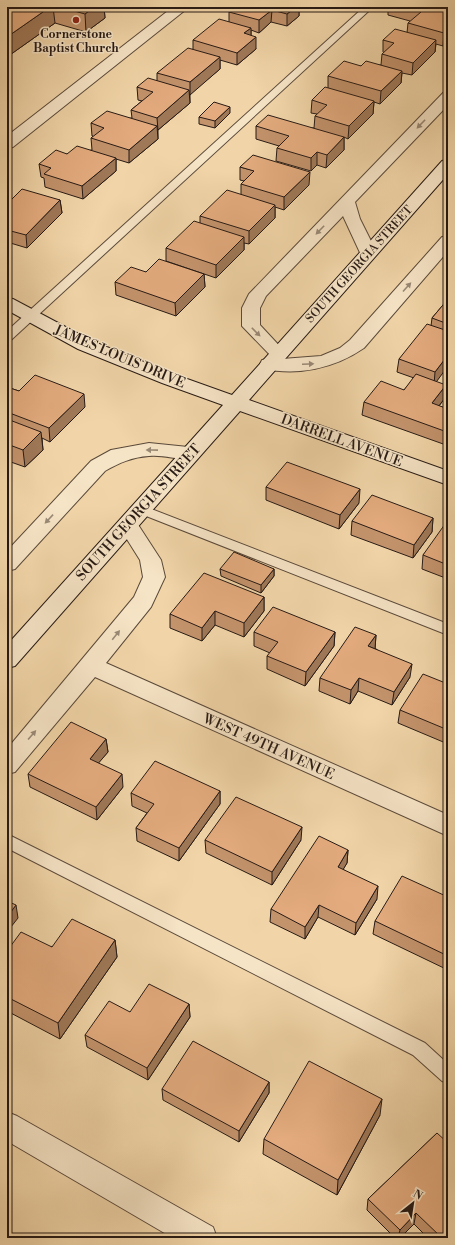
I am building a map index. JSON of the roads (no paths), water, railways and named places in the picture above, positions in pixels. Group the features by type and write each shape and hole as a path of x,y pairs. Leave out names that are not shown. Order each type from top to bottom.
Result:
{"street":[{"path":"7,144 182,7"},
{"path":"448,96 258,294 251,308 251,326 274,359 313,365 343,355 357,344 448,241"},
{"name":"SOUTH GEORGIA STREET","path":"7,660 448,164"},
{"path":"347,202 352,219 368,253"},
{"name":"JAMES LOUIS DRIVE","path":"7,303 86,345 168,379 236,402"},
{"name":"DARRELL AVENUE","path":"236,402 448,478"},
{"path":"7,564 98,466 118,455 149,449 191,453"},
{"path":"7,764 91,666 144,600 154,577 150,560 135,517"},
{"name":"WEST 49TH AVENUE","path":"91,666 448,826"},
{"path":"7,1126 202,1238"}],"lane":[{"path":"7,337 369,7"},
{"path":"135,517 448,630"},
{"path":"7,841 419,1049 448,1075"}],"place":[{"name":"Cornerstone Baptist Church","path":"76,20"}]}
